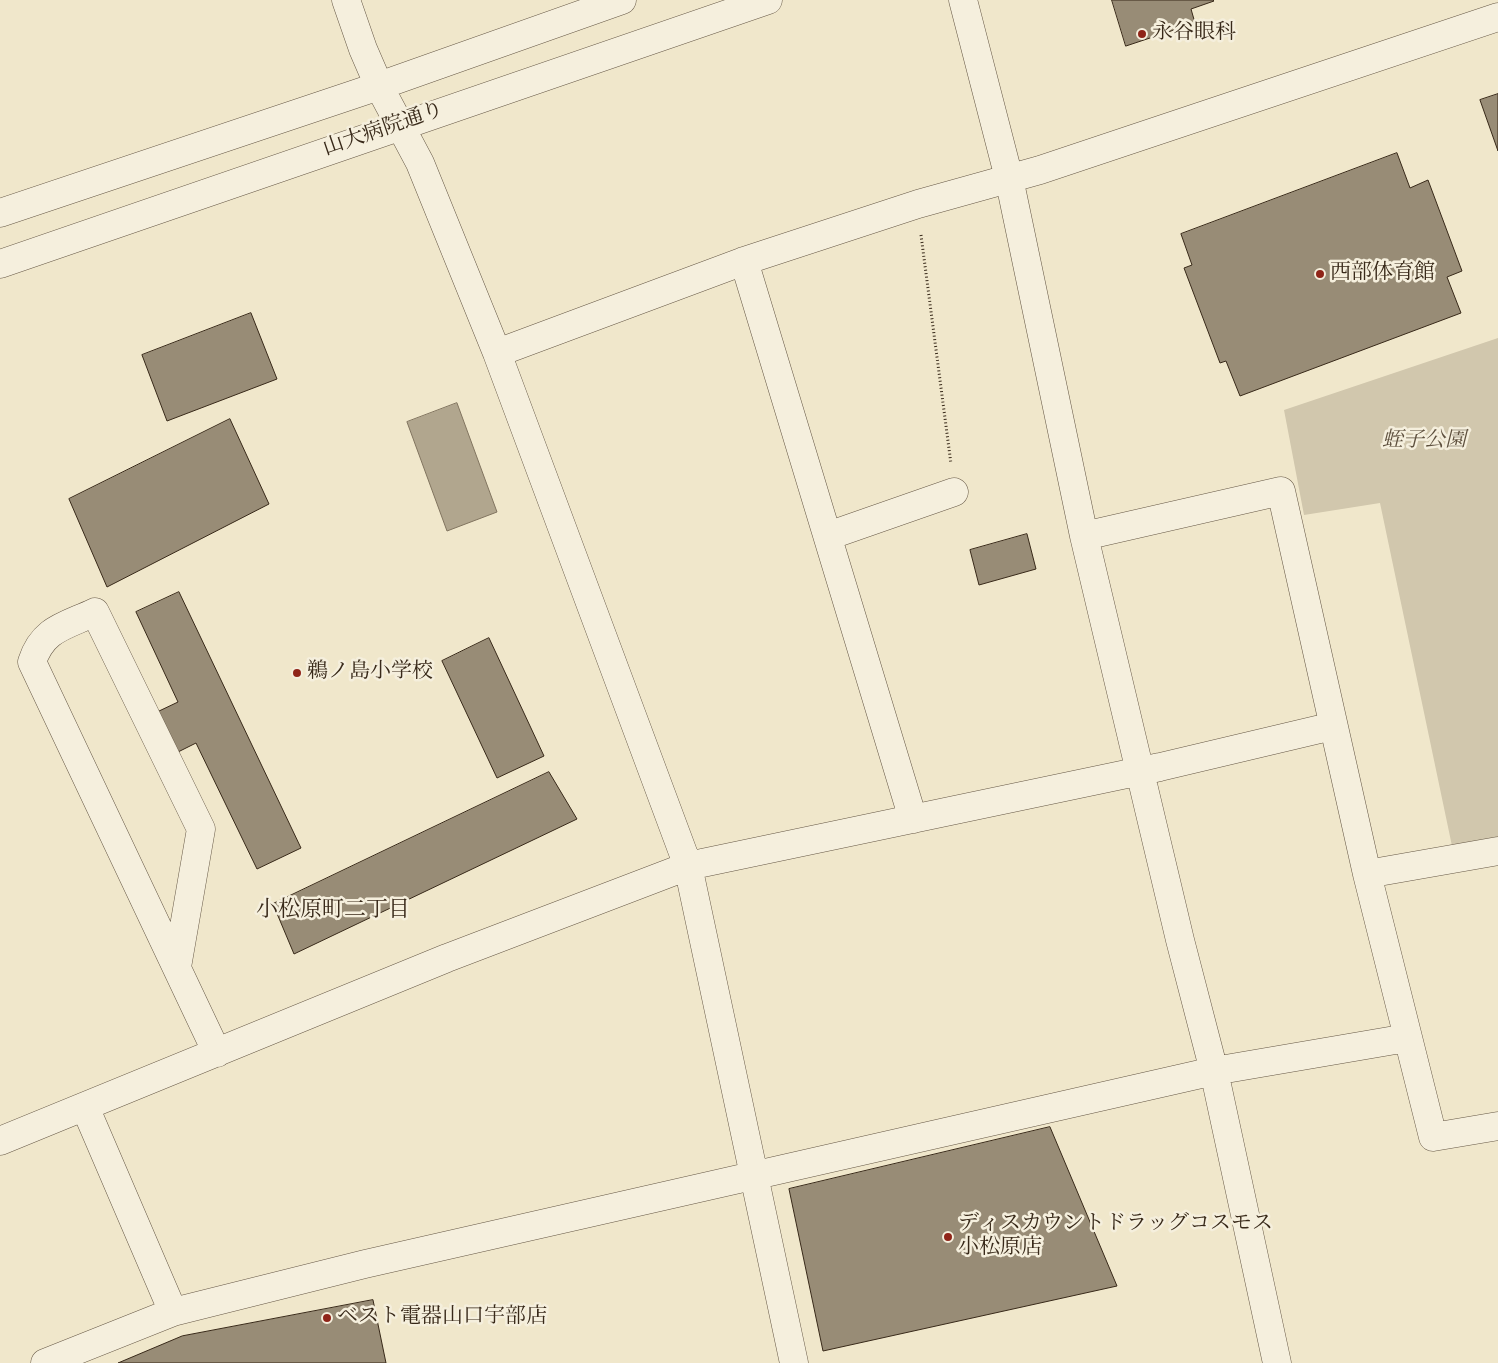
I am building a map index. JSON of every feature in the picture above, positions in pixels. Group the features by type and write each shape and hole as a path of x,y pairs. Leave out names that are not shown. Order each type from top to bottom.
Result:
{"street":[{"path":"346,0 363,49 379,86 420,163 497,353 688,866 752,1175 794,1363"},
{"name":"山大病院通り","path":"0,213 379,86 622,0"},
{"name":"山大病院通り","path":"0,264 768,0"},
{"path":"963,0 1009,178 1084,536 1180,940 1214,1071 1277,1363"},
{"path":"497,353 744,262 918,204 1040,170 1498,17"},
{"path":"744,262 913,818"},
{"path":"1084,536 1281,491 1367,874 1433,1137 1498,1126"},
{"path":"828,536 954,492"},
{"path":"177,967 200,829 95,612 47,635 38,645 32,662 217,1053"},
{"path":"0,1141 447,958 688,866 1141,772 1333,726"},
{"path":"1367,874 1498,851"},
{"path":"45,1363 173,1312 366,1264 1214,1071 1407,1038"},
{"path":"85,1107 173,1312"}],"path":[{"path":"918,204 954,492"}],"green space":[{"name":"蛭子公園","path":"1498,338 1498,837 1452,846 1380,503 1304,515 1284,410"}],"shaded area":[{"path":"457,403 497,512 447,531 407,422"}],"building":[{"name":"永谷眼科","path":"1112,0 1214,1 1191,9 1195,23 1126,46"},
{"path":"1498,94 1498,151 1480,100"},
{"name":"西部体育館","path":"1397,153 1410,188 1428,180 1462,271 1447,277 1461,313 1240,396 1226,361 1220,363 1184,268 1192,265 1181,234"},
{"path":"251,313 277,379 167,421 142,355"},
{"path":"230,419 269,504 107,587 69,499"},
{"path":"1027,534 1036,569 979,585 970,550"},
{"path":"179,592 301,848 257,869 196,743 176,753 157,712 178,702 136,612"},
{"path":"489,638 544,756 497,778 442,661"},
{"path":"549,772 577,819 294,954 273,904"},
{"name":"ディスカウントドラッグコスモス 小松原店","path":"1050,1127 1117,1286 823,1351 789,1189"},
{"name":"ベスト電器山口宇部店","path":"373,1300 386,1363 118,1363 182,1336"}],"place":[{"name":"永谷眼科","path":"1142,34"},
{"name":"西部体育館","path":"1320,274"},
{"name":"鵜ノ島小学校","path":"297,673"},
{"name":"ディスカウントドラッグコスモス 小松原店","path":"948,1237"},
{"name":"ベスト電器山口宇部店","path":"327,1318"}],"district":[{"name":"小松原町二丁目","path":"333,912"}]}
